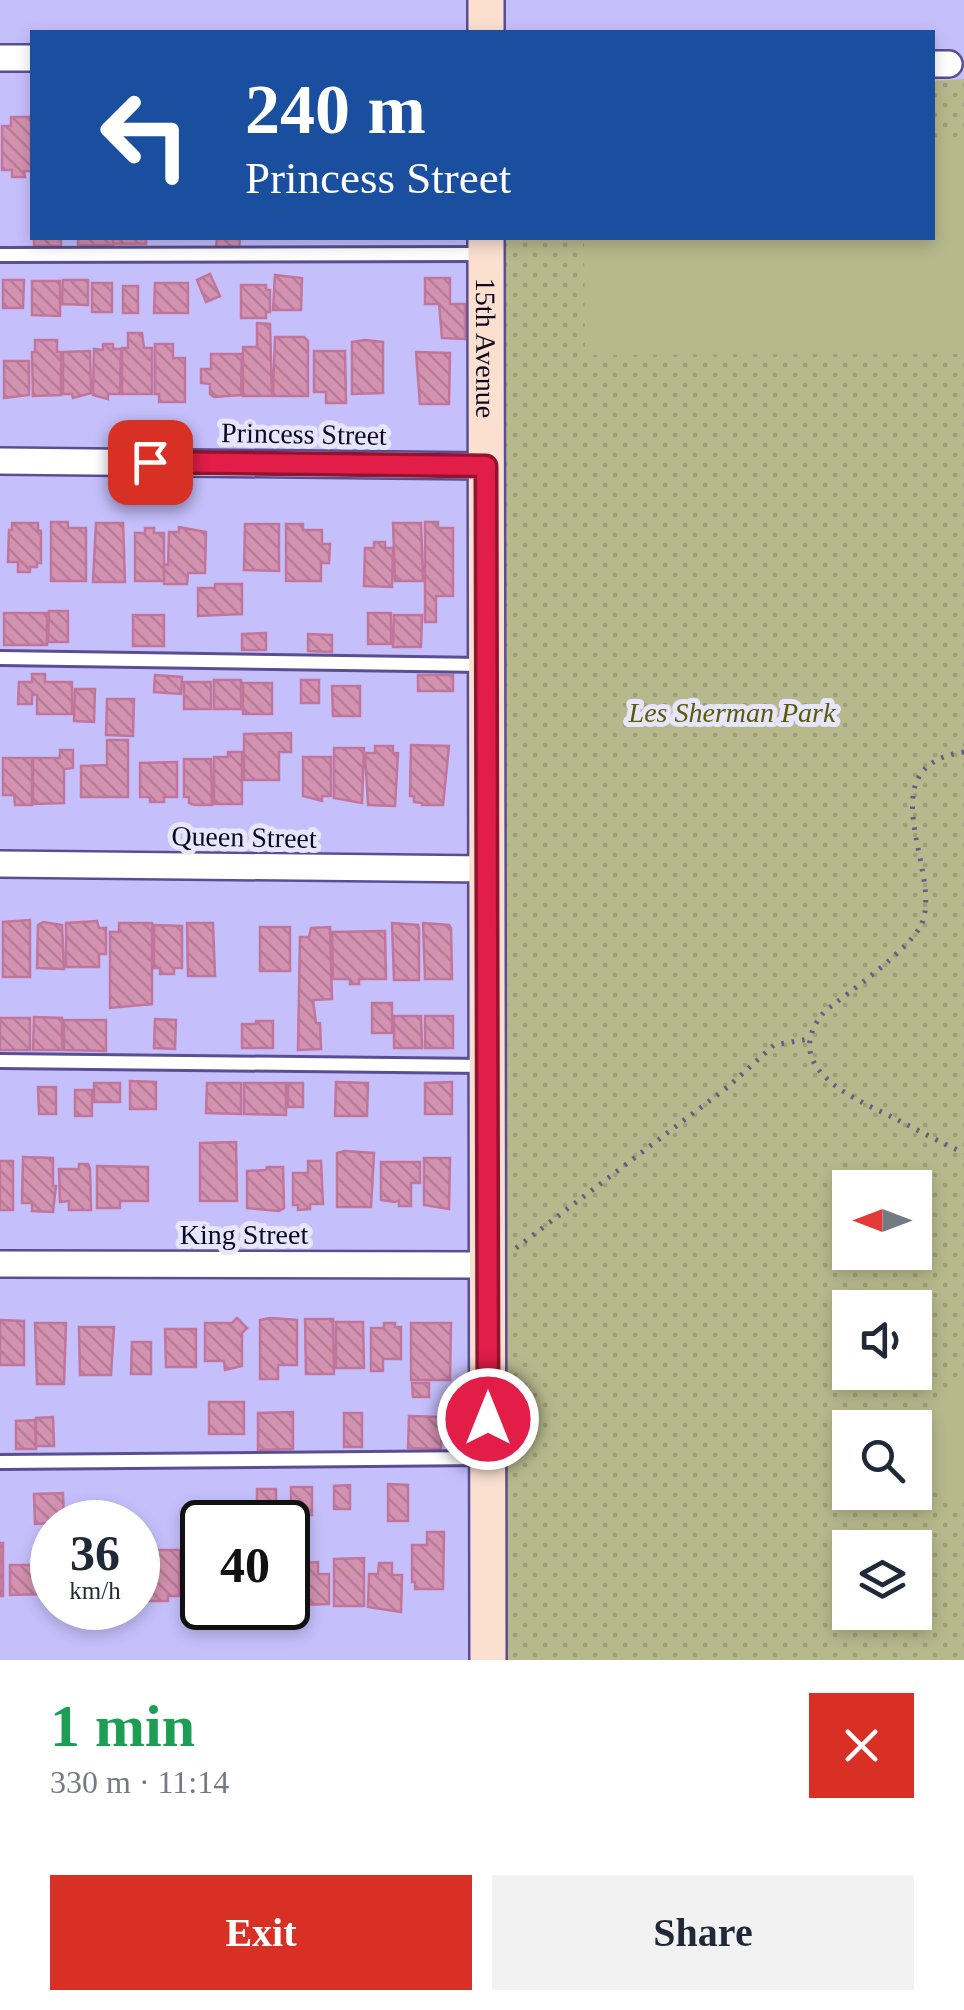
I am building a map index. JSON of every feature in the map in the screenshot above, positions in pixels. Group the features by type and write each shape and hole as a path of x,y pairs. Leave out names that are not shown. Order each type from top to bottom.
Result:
{"street":[{"path":"486,0 486,30"},
{"path":"0,58 30,58"},
{"name":"15th Avenue","path":"486,246 488,1660"},
{"name":"Princess Street","path":"0,461 486,466"},
{"name":"Queen Street","path":"0,864 487,869"},
{"name":"King Street","path":"0,1264 487,1265"}],"lane":[{"path":"0,255 486,246"},
{"path":"0,658 487,665"},
{"path":"0,1061 487,1066"},
{"path":"0,1462 488,1458"}],"path":[{"path":"964,752 935,762 923,773 911,799 925,902 922,923 911,940 813,1024 810,1039 813,1062 838,1089 964,1153"},
{"path":"487,1265 521,1245 690,1116 774,1045 810,1039"}],"green space":[{"name":"Les Sherman Park","path":"964,79 964,1660 503,1660 499,240 935,240 935,81"},
{"path":"935,142 964,143 964,354 585,355 584,240 935,240"},
{"path":"964,1382 964,1503 941,1488 932,1473 932,1413 948,1393"}],"building":[{"path":"11,117 30,117 30,171 24,171 25,177 12,177 12,170 2,170 2,126 11,126"},
{"path":"34,240 61,240 61,246 34,246"},
{"path":"78,240 113,240 113,245 78,245"},
{"path":"113,240 146,240 146,244 113,244"},
{"path":"217,240 240,240 239,248 216,247"},
{"path":"210,274 220,296 206,302 197,280"},
{"path":"275,275 302,278 301,310 273,310"},
{"path":"425,278 450,278 450,304 465,304 465,339 442,338 439,304 425,304"},
{"path":"3,280 24,280 23,308 3,308"},
{"path":"63,280 88,280 88,305 62,304"},
{"path":"32,281 60,281 60,316 32,315"},
{"path":"92,283 112,283 112,312 92,312"},
{"path":"155,283 188,283 188,313 154,313"},
{"path":"241,285 266,285 266,290 270,290 270,312 266,312 266,318 241,318"},
{"path":"123,286 138,286 138,313 123,313"},
{"path":"257,323 270,324 272,396 243,396 243,347 257,347"},
{"path":"128,333 142,333 144,348 152,348 152,394 122,394 122,348 128,348"},
{"path":"275,337 304,337 308,341 308,396 273,396"},
{"path":"35,340 57,340 57,352 61,352 61,395 33,396"},
{"path":"352,342 383,342 383,393 352,394"},
{"path":"103,344 121,349 120,394 108,394 108,399 93,395 94,349 103,350"},
{"path":"155,344 173,344 173,358 185,358 185,402 159,402 159,394 155,394"},
{"path":"90,351 91,393 73,398 72,394 63,394 63,352"},
{"path":"314,351 345,351 346,403 326,403 326,392 314,392"},
{"path":"416,352 450,353 449,404 420,404"},
{"path":"211,354 242,354 241,395 214,397 210,384 201,383 201,369 211,369"},
{"path":"4,361 29,361 29,395 4,398"},
{"path":"51,522 68,522 68,528 86,528 86,581 51,581"},
{"path":"425,522 438,522 438,528 453,528 453,596 436,596 436,622 425,622"},
{"path":"12,523 38,523 41,531 41,563 30,567 30,572 18,572 18,562 8,562"},
{"path":"96,523 123,523 125,582 93,582"},
{"path":"393,523 421,523 423,581 395,581"},
{"path":"245,524 279,524 279,571 244,570"},
{"path":"286,524 303,524 303,530 322,530 322,544 330,544 329,563 321,563 321,581 286,581"},
{"path":"179,527 206,532 205,573 188,573 187,584 164,584 169,532 179,532"},
{"path":"145,528 164,533 164,581 135,581 135,533 145,533"},
{"path":"374,542 385,542 385,548 393,548 392,587 364,586 365,548 374,548"},
{"path":"215,584 242,584 242,614 198,616 198,588 215,588"},
{"path":"49,611 68,611 68,642 48,642"},
{"path":"4,613 47,613 47,645 4,645"},
{"path":"368,613 391,613 391,644 368,644"},
{"path":"133,615 164,615 164,646 133,646"},
{"path":"394,615 422,615 421,647 393,647"},
{"path":"266,633 266,650 242,650 242,634"},
{"path":"308,634 332,635 332,652 308,651"},
{"path":"32,674 45,674 45,682 72,682 72,714 37,714 37,695 32,695 32,704 18,704 19,682 32,682"},
{"path":"155,675 182,677 181,694 154,692"},
{"path":"418,675 453,675 453,691 418,691"},
{"path":"214,680 241,680 241,709 214,709"},
{"path":"301,680 319,680 319,703 301,703"},
{"path":"184,682 211,682 211,709 184,709"},
{"path":"243,683 272,683 272,714 243,714"},
{"path":"332,686 360,686 360,716 333,716"},
{"path":"75,689 95,689 94,722 74,721"},
{"path":"107,699 134,699 133,736 106,735"},
{"path":"291,733 291,752 279,752 279,780 244,780 244,734"},
{"path":"107,740 128,740 128,797 81,797 81,766 107,765"},
{"path":"411,745 449,746 443,805 422,805 410,796"},
{"path":"375,746 393,746 393,753 398,753 395,806 368,805 365,753 375,753"},
{"path":"334,748 364,748 362,803 334,798"},
{"path":"60,750 73,750 73,768 64,769 64,803 33,804 33,758 60,758"},
{"path":"228,752 242,752 242,804 214,804 214,757 228,757"},
{"path":"303,757 331,757 331,796 322,796 322,801 303,796"},
{"path":"3,758 32,758 32,805 15,805 14,795 3,795"},
{"path":"184,759 211,759 212,805 195,805 184,797"},
{"path":"177,762 177,797 150,802 150,797 140,797 140,763"},
{"path":"30,920 30,977 3,977 3,922"},
{"path":"97,921 99,928 106,928 106,954 99,954 99,967 66,967 66,923"},
{"path":"119,923 152,923 152,1004 110,1008 110,932 119,932"},
{"path":"187,923 213,923 215,976 188,976"},
{"path":"392,923 418,925 419,980 394,980"},
{"path":"423,923 451,928 452,979 425,979"},
{"path":"38,925 62,925 64,969 37,968"},
{"path":"154,925 182,926 182,968 174,968 174,974 160,974 160,968 154,968"},
{"path":"260,927 290,927 290,971 260,971"},
{"path":"330,927 332,999 313,1000 316,1023 320,1023 321,1049 298,1050 300,937 309,937 311,928"},
{"path":"385,931 386,979 359,979 359,984 350,984 350,979 333,979 332,932"},
{"path":"372,1003 392,1003 392,1033 372,1033"},
{"path":"394,1016 421,1016 422,1048 394,1048"},
{"path":"425,1016 453,1016 453,1048 425,1048"},
{"path":"34,1017 62,1018 62,1050 33,1050"},
{"path":"0,1018 30,1018 30,1050 0,1050"},
{"path":"155,1019 176,1020 175,1049 154,1048"},
{"path":"64,1020 106,1020 106,1051 64,1050"},
{"path":"273,1021 273,1048 242,1048 242,1024"},
{"path":"130,1081 156,1082 156,1109 130,1109"},
{"path":"336,1082 368,1083 367,1116 335,1116"},
{"path":"452,1082 452,1114 425,1114 425,1083"},
{"path":"94,1083 120,1083 120,1102 94,1102"},
{"path":"207,1083 241,1083 241,1114 206,1113"},
{"path":"244,1083 286,1083 286,1115 244,1114"},
{"path":"288,1083 303,1083 303,1107 288,1107"},
{"path":"38,1087 56,1087 56,1114 39,1114"},
{"path":"75,1090 92,1090 92,1116 75,1116"},
{"path":"236,1142 237,1201 200,1201 200,1143"},
{"path":"337,1153 374,1153 371,1207 337,1207"},
{"path":"23,1157 53,1158 53,1212 32,1211 32,1203 22,1203"},
{"path":"424,1158 450,1158 449,1209 424,1205"},
{"path":"0,1161 13,1161 13,1210 0,1210"},
{"path":"308,1161 321,1161 323,1204 310,1204 310,1209 298,1210 298,1205 293,1205 293,1173 308,1173"},
{"path":"381,1162 420,1162 420,1183 411,1183 411,1206 399,1206 399,1200 381,1200"},
{"path":"79,1164 88,1164 90,1169 91,1210 69,1210 69,1201 60,1202 59,1169 79,1169"},
{"path":"97,1166 148,1167 148,1201 120,1201 120,1208 97,1208"},
{"path":"283,1167 284,1208 247,1208 247,1171"},
{"path":"237,1318 247,1328 242,1333 242,1366 225,1370 224,1361 205,1361 205,1323 232,1323"},
{"path":"305,1319 333,1319 334,1374 306,1374"},
{"path":"0,1320 24,1321 24,1365 0,1365"},
{"path":"260,1320 297,1320 297,1365 278,1365 278,1379 260,1379"},
{"path":"336,1322 363,1322 364,1368 336,1368"},
{"path":"35,1323 66,1323 64,1384 37,1384"},
{"path":"384,1323 401,1327 401,1359 383,1359 383,1371 371,1371 371,1328 384,1328"},
{"path":"411,1323 451,1323 450,1380 411,1380"},
{"path":"79,1327 114,1327 111,1375 80,1375"},
{"path":"165,1329 196,1329 196,1367 166,1367"},
{"path":"132,1342 151,1342 151,1374 131,1374"},
{"path":"412,1383 429,1383 429,1397 413,1397"},
{"path":"209,1402 244,1402 244,1434 209,1434"},
{"path":"293,1412 293,1449 258,1450 258,1413"},
{"path":"344,1413 362,1413 362,1447 344,1447"},
{"path":"409,1416 442,1417 441,1449 408,1448"},
{"path":"53,1417 54,1446 36,1446 36,1418"},
{"path":"35,1420 36,1449 16,1449 16,1421"},
{"path":"388,1484 408,1485 408,1521 388,1521"},
{"path":"350,1485 350,1509 334,1509 334,1486"},
{"path":"291,1487 312,1487 312,1515 310,1500 291,1500"},
{"path":"257,1489 276,1489 276,1500 257,1500"},
{"path":"63,1493 63,1500 34,1500 34,1494"},
{"path":"427,1532 444,1532 443,1589 415,1589 412,1582 412,1545 427,1545"},
{"path":"3,1543 3,1596 0,1596"},
{"path":"160,1550 180,1550 179,1596 168,1596 168,1601 160,1601"},
{"path":"364,1558 364,1606 334,1606 334,1559"},
{"path":"318,1562 318,1574 329,1574 329,1604 310,1605 310,1563"},
{"path":"379,1563 392,1563 392,1575 402,1575 401,1612 368,1607 369,1574 378,1574"},
{"path":"10,1565 30,1565 30,1594 10,1595"}],"route":[{"path":"150,462 486,466 488,1419"}]}
